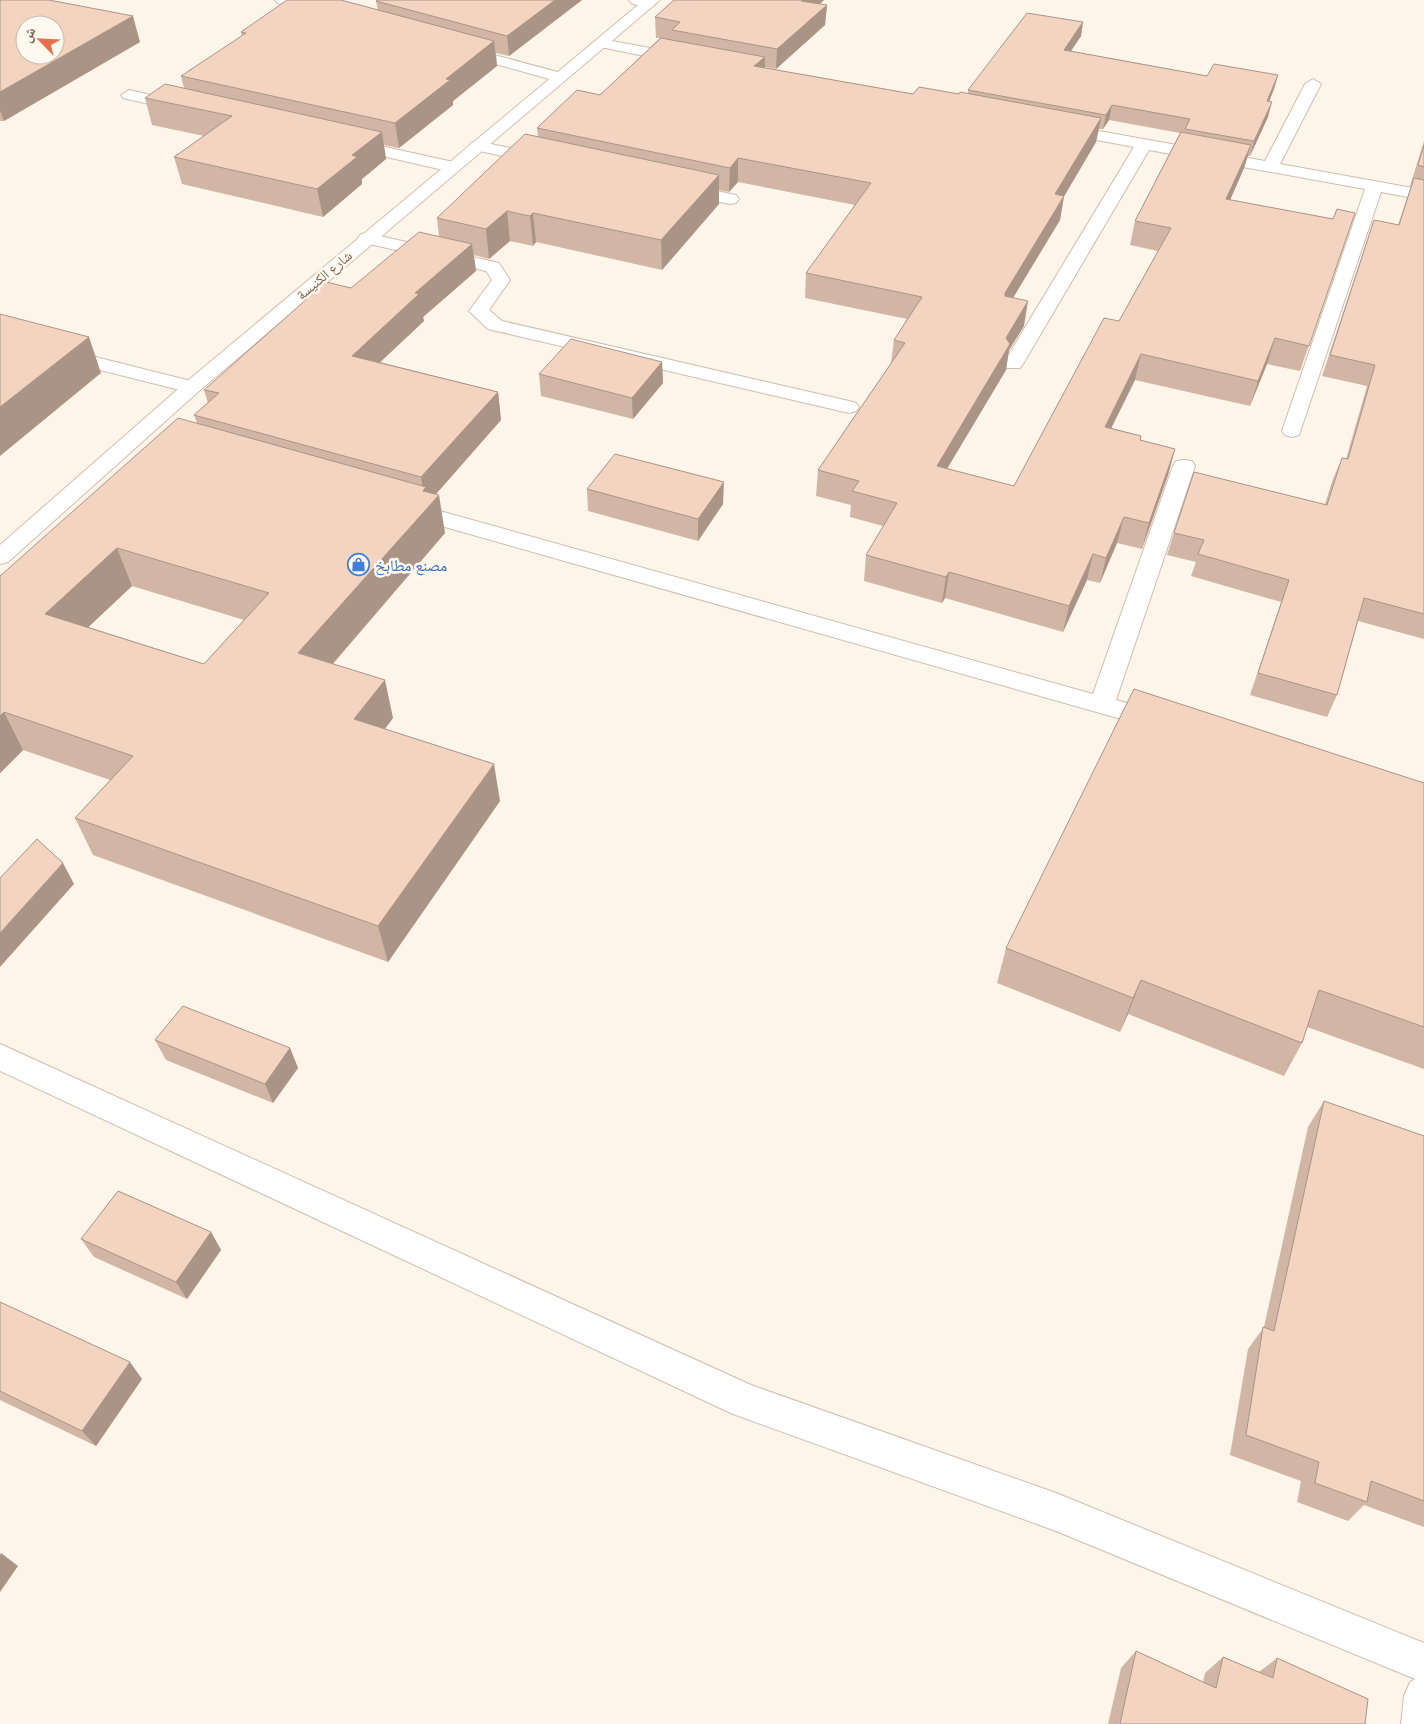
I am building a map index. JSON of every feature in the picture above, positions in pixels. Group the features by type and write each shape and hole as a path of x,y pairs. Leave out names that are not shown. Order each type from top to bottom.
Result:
{"street":[{"path":"282,0 339,16"},
{"name":"شارع الكنيسة","path":"0,557 192,387 601,43 646,2"},
{"path":"601,43 698,61"},
{"path":"445,45 560,77"},
{"path":"1271,166 1313,84"},
{"path":"129,95 196,110"},
{"path":"1047,127 1424,195"},
{"path":"329,139 452,167"},
{"path":"1013,364 1144,145"},
{"path":"478,146 555,162"},
{"path":"662,185 730,199"},
{"path":"1292,431 1374,186"},
{"path":"367,238 493,267 501,280 479,311 495,325 849,407"},
{"path":"0,339 192,387"},
{"path":"141,434 170,442"},
{"path":"1102,706 1184,466"},
{"path":"381,502 1178,726"},
{"path":"0,1057 746,1401 1056,1512 1424,1662"},
{"path":"1421,1724 1424,1696"}],"building":[{"path":"0,0 49,0 133,16 65,55 65,15 15,15 15,65 47,65 0,92"},
{"path":"287,0 341,0 494,41 446,79 450,80 395,123 181,76 246,33 241,32"},
{"path":"377,0 555,0 507,36"},
{"path":"674,0 802,0 827,5 777,49 672,30 680,22 655,17"},
{"path":"1027,13 1083,22 1064,50 1207,76 1214,64 1278,75 1267,101 1272,102 1254,141 1185,129 1190,119 1112,105 1106,115 968,90"},
{"path":"661,38 765,57 754,66 913,94 919,87 959,94 960,92 1101,118 1055,194 1064,196 1005,293 1005,296 1028,301 1006,338 1010,344 937,466 1014,486 1104,318 1119,321 1171,228 1135,221 1181,132 1251,145 1226,199 1333,219 1337,209 1355,213 1309,346 1275,338 1258,381 1141,354 1105,427 1141,436 1140,440 1175,449 1149,523 1124,517 1106,558 1093,554 1069,606 949,572 946,577 866,555 897,503 852,491 859,481 818,470 905,343 894,340 922,297 806,273 871,183 738,158 730,168 537,128 577,90 600,95"},
{"path":"165,84 382,132 352,155 357,157 317,189 174,157 232,116 145,98"},
{"path":"525,134 719,175 661,240 533,213 530,216 507,211 486,229 437,218"},
{"path":"1424,145 1424,167 1418,165"},
{"path":"1414,178 1424,180 1424,614 1364,598 1337,695 1258,673 1289,580 1198,554 1204,540 1174,533 1194,472 1327,505 1342,458 1348,459 1375,365 1330,355 1374,220 1399,225"},
{"path":"419,232 472,244 415,293 419,294 352,356 498,392 421,477 194,415 219,393 204,390 326,282 351,288"},
{"path":"0,314 89,337 0,407"},
{"path":"571,339 662,362 632,398 539,374"},
{"path":"178,418 426,487 423,491 439,495 298,653 385,680 354,719 494,764 378,926 75,818 133,756 4,712 0,716 0,576","holes":["117,548 269,593 204,664 45,614"]},
{"path":"615,454 724,482 698,519 587,489"},
{"path":"1134,689 1424,783 1424,1027 1319,990 1302,1043 1141,980 1133,998 1006,948"},
{"path":"37,839 63,863 0,933 0,878"},
{"path":"183,1006 290,1048 265,1084 155,1040"},
{"path":"1324,1101 1424,1136 1424,1501 1371,1481 1367,1502 1315,1483 1319,1462 1246,1435 1263,1327 1274,1331"},
{"path":"118,1191 211,1232 176,1282 81,1239"},
{"path":"0,1302 130,1362 82,1431 0,1391"},
{"path":"1136,1651 1216,1688 1223,1657 1273,1678 1277,1658 1368,1699 1365,1724 1120,1724"}],"place":[{"name":"مصنع مطابخ","path":"359,565"}]}
